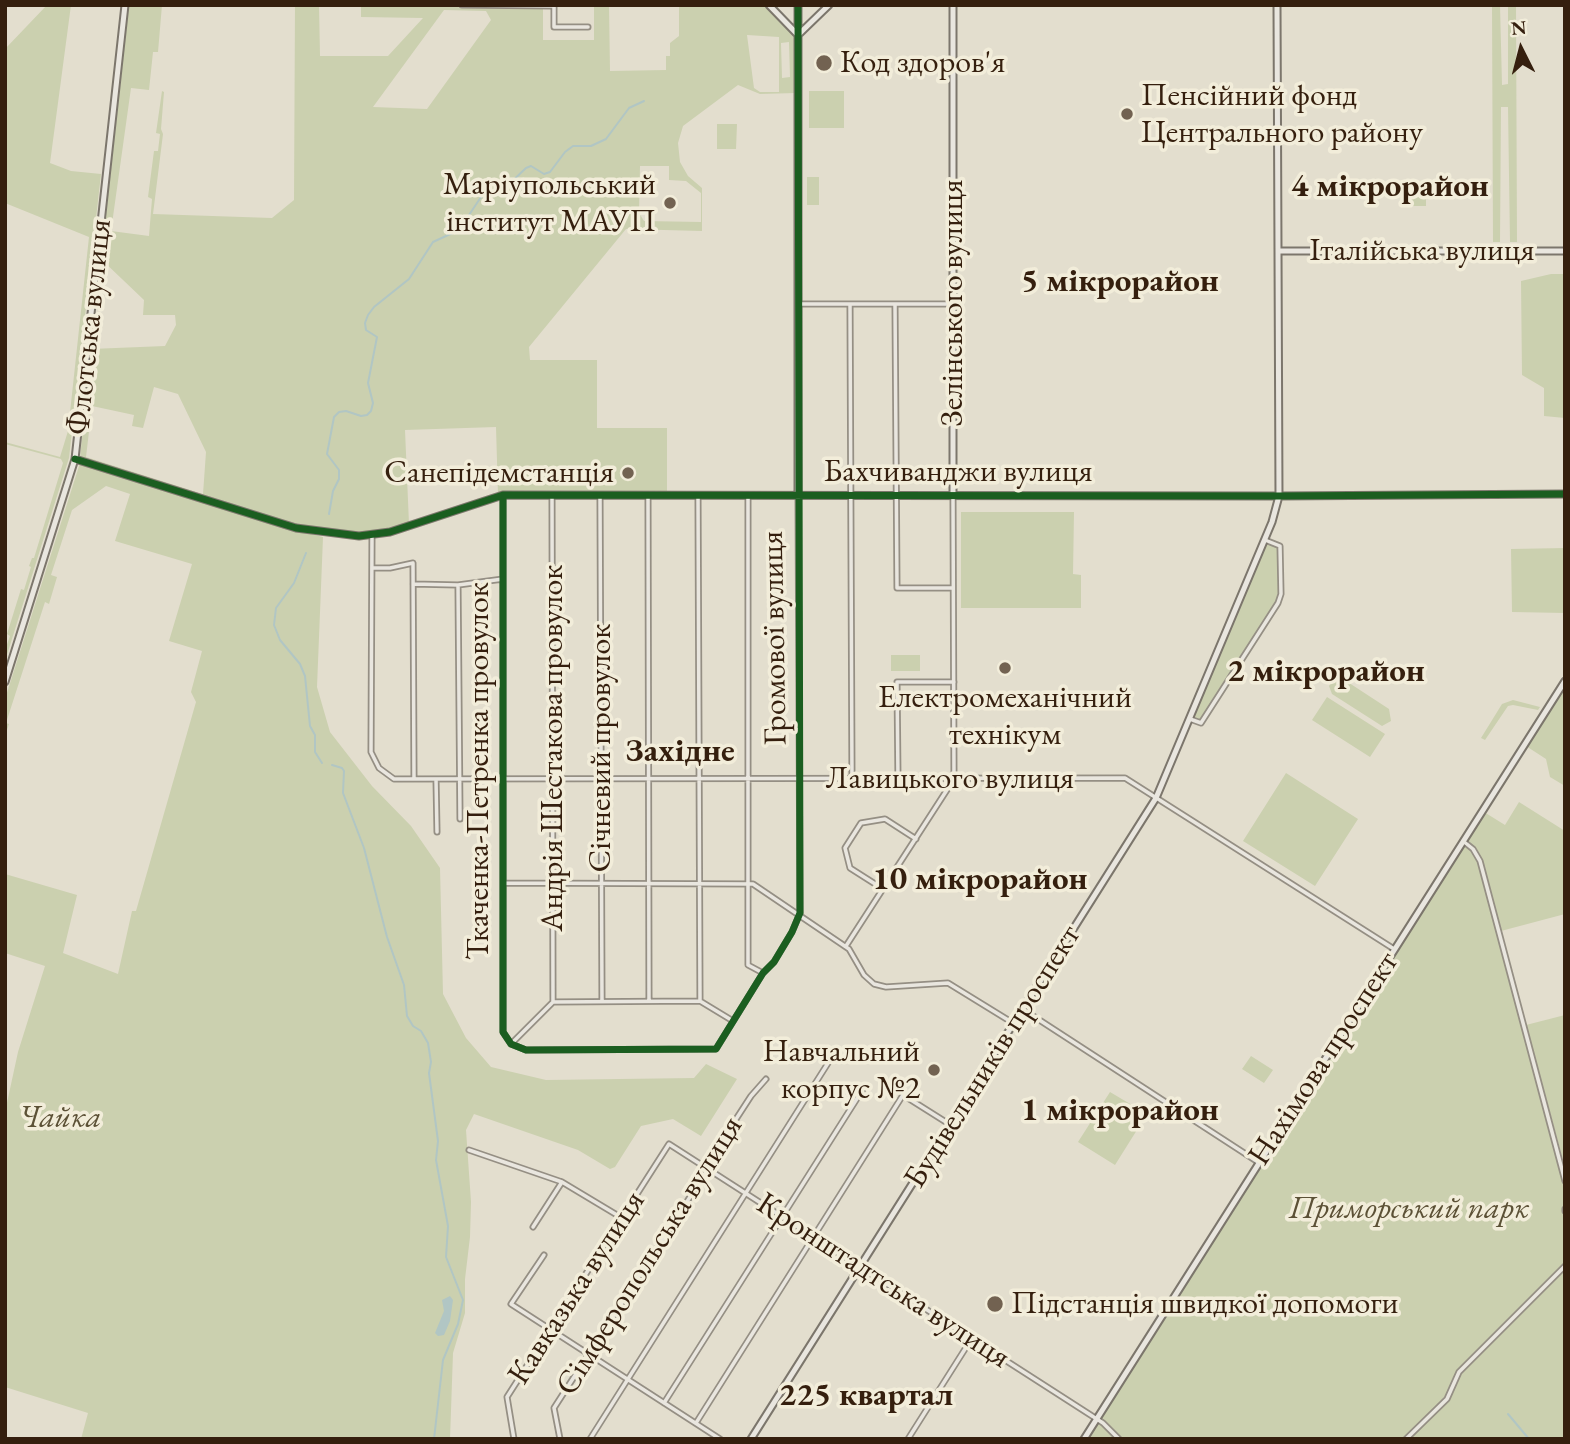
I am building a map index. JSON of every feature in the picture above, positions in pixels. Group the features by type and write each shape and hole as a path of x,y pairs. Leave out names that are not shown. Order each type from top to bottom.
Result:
{"street":[{"name":"Флотська вулиця","path":"5,682 75,459 125,5"},
{"path":"769,5 798,35 829,5"},
{"name":"Громової вулиця","path":"511,1044 526,1050 716,1049 763,973 774,962 800,913 798,5"},
{"name":"Зелінського вулиця","path":"953,5 954,779"},
{"name":"Будівельників проспект","path":"751,1439 1156,798 1265,540 1279,496 1277,5"},
{"path":"462,6 554,6 554,27 588,27"},
{"name":"Італійська вулиця","path":"1278,251 1565,251"},
{"path":"798,304 953,304"},
{"path":"850,304 852,779"},
{"path":"895,304 897,588 954,588"},
{"name":"Бахчиванджи вулиця","path":"75,459 296,528 327,534 373,536 503,495 1565,494"},
{"name":"Ткаченка-Петренка провулок","path":"503,495 503,1032 511,1044"},
{"name":"Андрія Шестакова провулок","path":"552,495 553,1002"},
{"name":"Січневий провулок","path":"600,495 602,1001"},
{"path":"649,495 649,1001"},
{"path":"698,495 700,1001"},
{"path":"748,496 748,965 763,973"},
{"name":"Лавицького вулиця","path":"373,536 371,752 374,761 386,775 394,779 1125,778 1394,949"},
{"path":"1189,718 1201,723 1279,603 1280,546 1265,540"},
{"path":"372,568 390,568 413,563 414,779"},
{"path":"413,584 458,585 503,579"},
{"path":"458,585 460,819"},
{"name":"Нахімова проспект","path":"1084,1439 1565,681"},
{"path":"898,779 897,682 954,682"},
{"path":"436,779 437,832"},
{"path":"846,946 954,779"},
{"path":"883,890 850,868 845,848 861,822 885,819 916,839"},
{"path":"1462,841 1474,849 1480,861 1565,1181"},
{"path":"503,883 756,885 846,946 864,975 874,984 886,987 948,983 1015,1024"},
{"path":"511,1044 553,1002 700,1001 733,1021"},
{"path":"1024,1010 1258,1162"},
{"path":"590,1439 830,1060"},
{"name":"Сімферопольська вулиця","path":"560,1439 554,1408 708,1169 738,1114 766,1079"},
{"path":"664,1403 865,1086"},
{"path":"696,1423 904,1095 951,1125"},
{"name":"Кронштадтська вулиця","path":"669,1144 1096,1418 1119,1439"},
{"name":"Кавказька вулиця","path":"514,1439 507,1397 669,1144"},
{"path":"469,1150 562,1182 622,1218"},
{"path":"533,1227 562,1182"},
{"path":"544,1255 511,1304 720,1439"},
{"path":"1406,1439 1444,1402 1459,1372 1565,1266"},
{"path":"908,1439 972,1338"}],"green space":[{"path":"47,5 71,5 50,163 71,171 101,174 69,458 5,661 5,650 10,636 7,634 21,589 24,590 31,567 29,566 34,558 63,463 61,459 5,442 60,457 68,431 89,237 5,203 5,49"},
{"path":"129,5 162,5 158,52 153,52 149,90 131,88 111,231 149,236 152,199 148,197 154,151 158,151 160,134 156,133 162,91 163,134 153,214 272,218 294,200 295,5 319,5 320,56 388,56 423,18 361,17 361,5 609,5 610,71 666,70 670,43 679,36 679,5 766,5 796,36 796,93 760,94 738,85 683,126 678,143 680,162 688,176 702,188 702,231 626,229 529,347 530,360 597,360 597,428 667,428 667,493 498,495 496,427 405,430 409,524 359,534 297,526 80,458 91,349 165,346 176,325 175,315 143,315 144,300 101,259","holes":["543,7 594,7 594,40 543,40","444,10 486,11 491,20 427,109 373,107","747,35 779,37 779,92 760,92 754,88","789,42 790,77 782,78 781,43","640,166 669,166 669,180 686,181 701,193 701,222 644,221 639,213","154,387 178,394 206,452 203,494 86,457 92,406 134,415 132,426 143,428"]},
{"path":"1492,5 1500,5 1502,85 1508,84 1508,5 1516,5 1517,242 1510,242 1508,107 1501,107 1500,242 1493,242"},
{"path":"809,91 844,91 844,128 809,128"},
{"path":"717,124 737,124 736,149 717,149"},
{"path":"807,177 819,177 819,205 807,205"},
{"path":"1407,181 1426,181 1426,206 1407,206"},
{"path":"1551,274 1565,274 1565,418 1544,416 1544,388 1522,375 1521,281"},
{"name":"Чайка","path":"80,463 264,522 323,537 317,687 330,732 372,786 411,826 440,868 443,994 466,1038 491,1067 546,1080 694,1078 706,1064 737,1079 701,1136 673,1119 641,1126 615,1167 610,1169 578,1150 474,1114 466,1130 471,1202 470,1237 465,1279 465,1313 453,1353 450,1439 81,1439 88,1413 5,1387 5,1112 18,1052 45,966 5,953 5,874 77,895 63,953 118,974 132,911 136,911 196,702 191,692 202,651 169,641 192,564 115,541 130,494 106,486 72,510 51,575 57,577 49,604 45,602 6,723 9,724 5,736 5,699"},
{"path":"961,512 1074,512 1073,574 1081,575 1081,608 961,608"},
{"path":"1266,543 1278,548 1278,600 1201,721 1192,717"},
{"path":"1565,548 1565,613 1512,612 1511,549"},
{"path":"891,655 920,655 920,671 891,671"},
{"path":"1335,677 1340,677 1389,709 1391,721 1382,726 1332,694 1329,686"},
{"path":"1565,686 1565,786 1550,777 1546,759 1526,746"},
{"path":"1327,697 1385,734 1370,757 1312,720"},
{"path":"1513,700 1540,707 1538,710 1508,706 1485,740 1481,738 1502,704"},
{"path":"1286,773 1358,819 1315,886 1243,841"},
{"path":"1519,802 1565,831 1565,914 1501,931 1482,862 1467,838 1484,812 1505,825"},
{"name":"Приморський парк","path":"1465,841 1479,864 1565,1183 1565,1439 1084,1439"},
{"path":"1565,1015 1565,1167 1526,1025"},
{"path":"1251,1056 1273,1070 1264,1083 1242,1069"},
{"path":"1110,1092 1147,1114 1115,1165 1078,1142"}],"shaded area":[{"path":"450,1296 453,1300 450,1321 444,1335 438,1336 435,1333 444,1311 442,1300"}],"waterway":[{"path":"329,514 333,491 339,479 339,470 327,454 334,417 339,412 346,411 361,416 367,415 373,403 368,383 377,337 366,330 365,323 374,307 409,279 433,242 459,230 481,197 504,189 531,166 544,174 550,172 573,146 591,146 606,139 629,108 644,101"},
{"path":"306,553 294,583 276,608 274,625 280,640 300,664 305,676 310,726 315,735 315,752 322,763"},
{"path":"332,765 344,771 343,793 364,848 387,937 404,985 407,1016 428,1043 431,1062 429,1073 438,1141 436,1160 448,1226 446,1257 463,1300 458,1324 443,1360 434,1439"},
{"path":"1508,1414 1529,1439"}],"cycle path":[{"path":"503,495 503,1032 511,1044 526,1050 716,1049 763,973 774,962 800,913 798,5"},
{"path":"75,459 296,528 359,536 390,532 503,495 1565,494"}],"place":[{"name":"Код здоров'я","path":"824,63"},
{"name":"Пенсійний фонд Центрального району","path":"1127,114"},
{"name":"Маріупольський інститут МАУП","path":"670,203"},
{"name":"Санепідемстанція","path":"628,473"},
{"name":"Електромеханічний технікум","path":"1005,668"},
{"name":"Навчальний корпус №2","path":"934,1070"},
{"name":"Підстанція швидкої допомоги","path":"995,1304"}],"district":[{"name":"4 мікрорайон","path":"1390,187"},
{"name":"5 мікрорайон","path":"1120,282"},
{"name":"2 мікрорайон","path":"1326,672"},
{"name":"Західне","path":"680,752"},
{"name":"10 мікрорайон","path":"980,880"},
{"name":"1 мікрорайон","path":"1120,1111"},
{"name":"225 квартал","path":"866,1396"}]}
